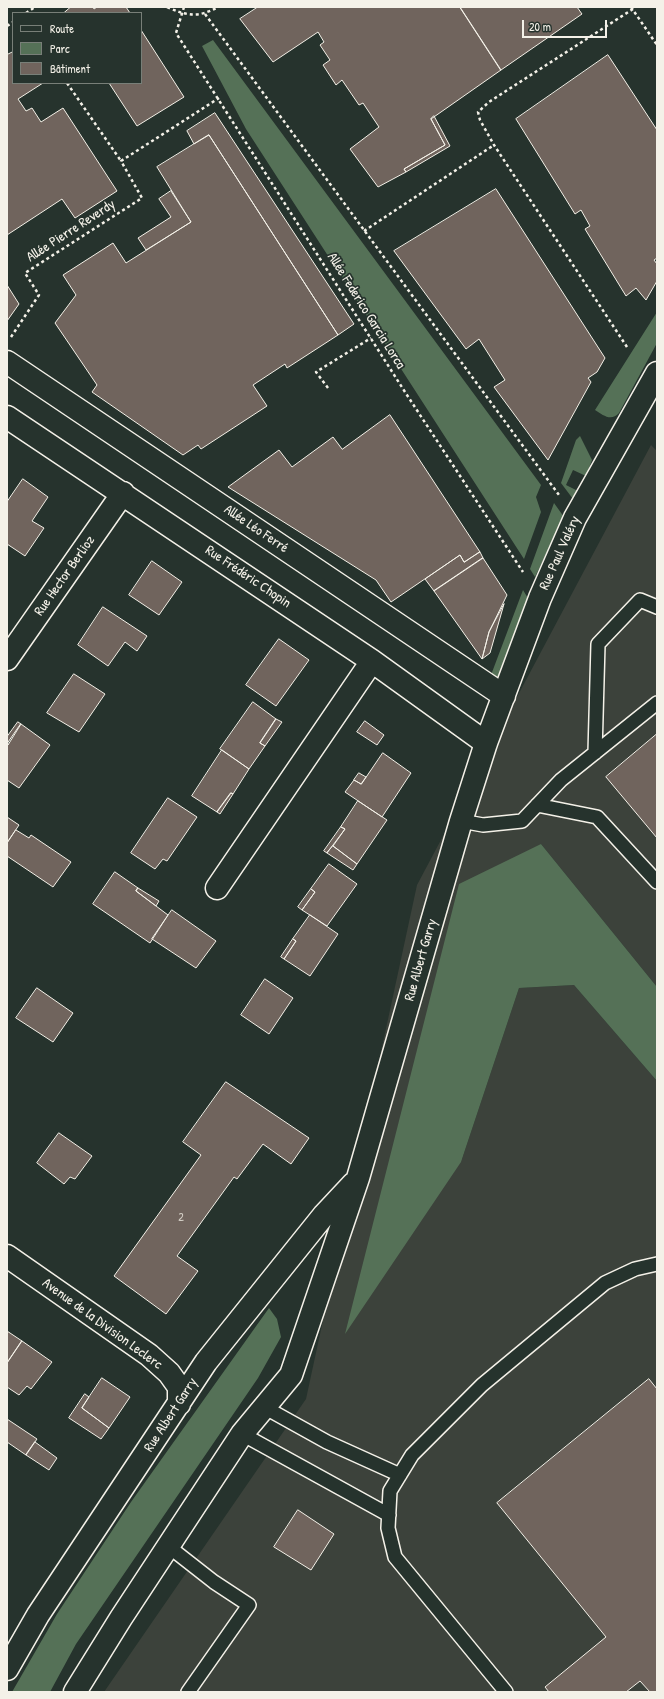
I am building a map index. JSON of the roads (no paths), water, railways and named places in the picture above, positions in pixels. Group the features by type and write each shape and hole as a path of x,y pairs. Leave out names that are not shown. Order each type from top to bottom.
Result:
{"street":[{"name":"Allée Léo Ferré","path":"7,362 504,696"},
{"name":"Rue Paul Valéry","path":"486,743 540,598 576,518 657,373"},
{"name":"Rue Frédéric Chopin","path":"7,417 123,493 372,661 486,743"},
{"name":"Rue Hector Berlioz","path":"7,659 123,493"},
{"path":"217,888 372,661"},
{"name":"Rue Albert Garry","path":"75,1692 168,1546 242,1434 291,1375 358,1178 460,821 486,743"},
{"name":"Rue Albert Garry","path":"7,1669 38,1615 211,1356 324,1215 358,1178"},
{"name":"Avenue de la Division Leclerc","path":"7,1256 149,1355 169,1373 179,1387 179,1404"}],"lane":[{"path":"595,753 598,644 640,600 657,607"},
{"path":"460,821 482,825 522,821 561,780 657,703"},
{"path":"537,805 597,817 657,882"},
{"path":"506,1692 395,1557 388,1528 390,1491 412,1455 482,1385 605,1283 635,1268 657,1264"},
{"path":"264,1407 327,1442 400,1475"},
{"path":"242,1434 389,1515"},
{"path":"168,1546 214,1582 249,1605 188,1692"}]}
